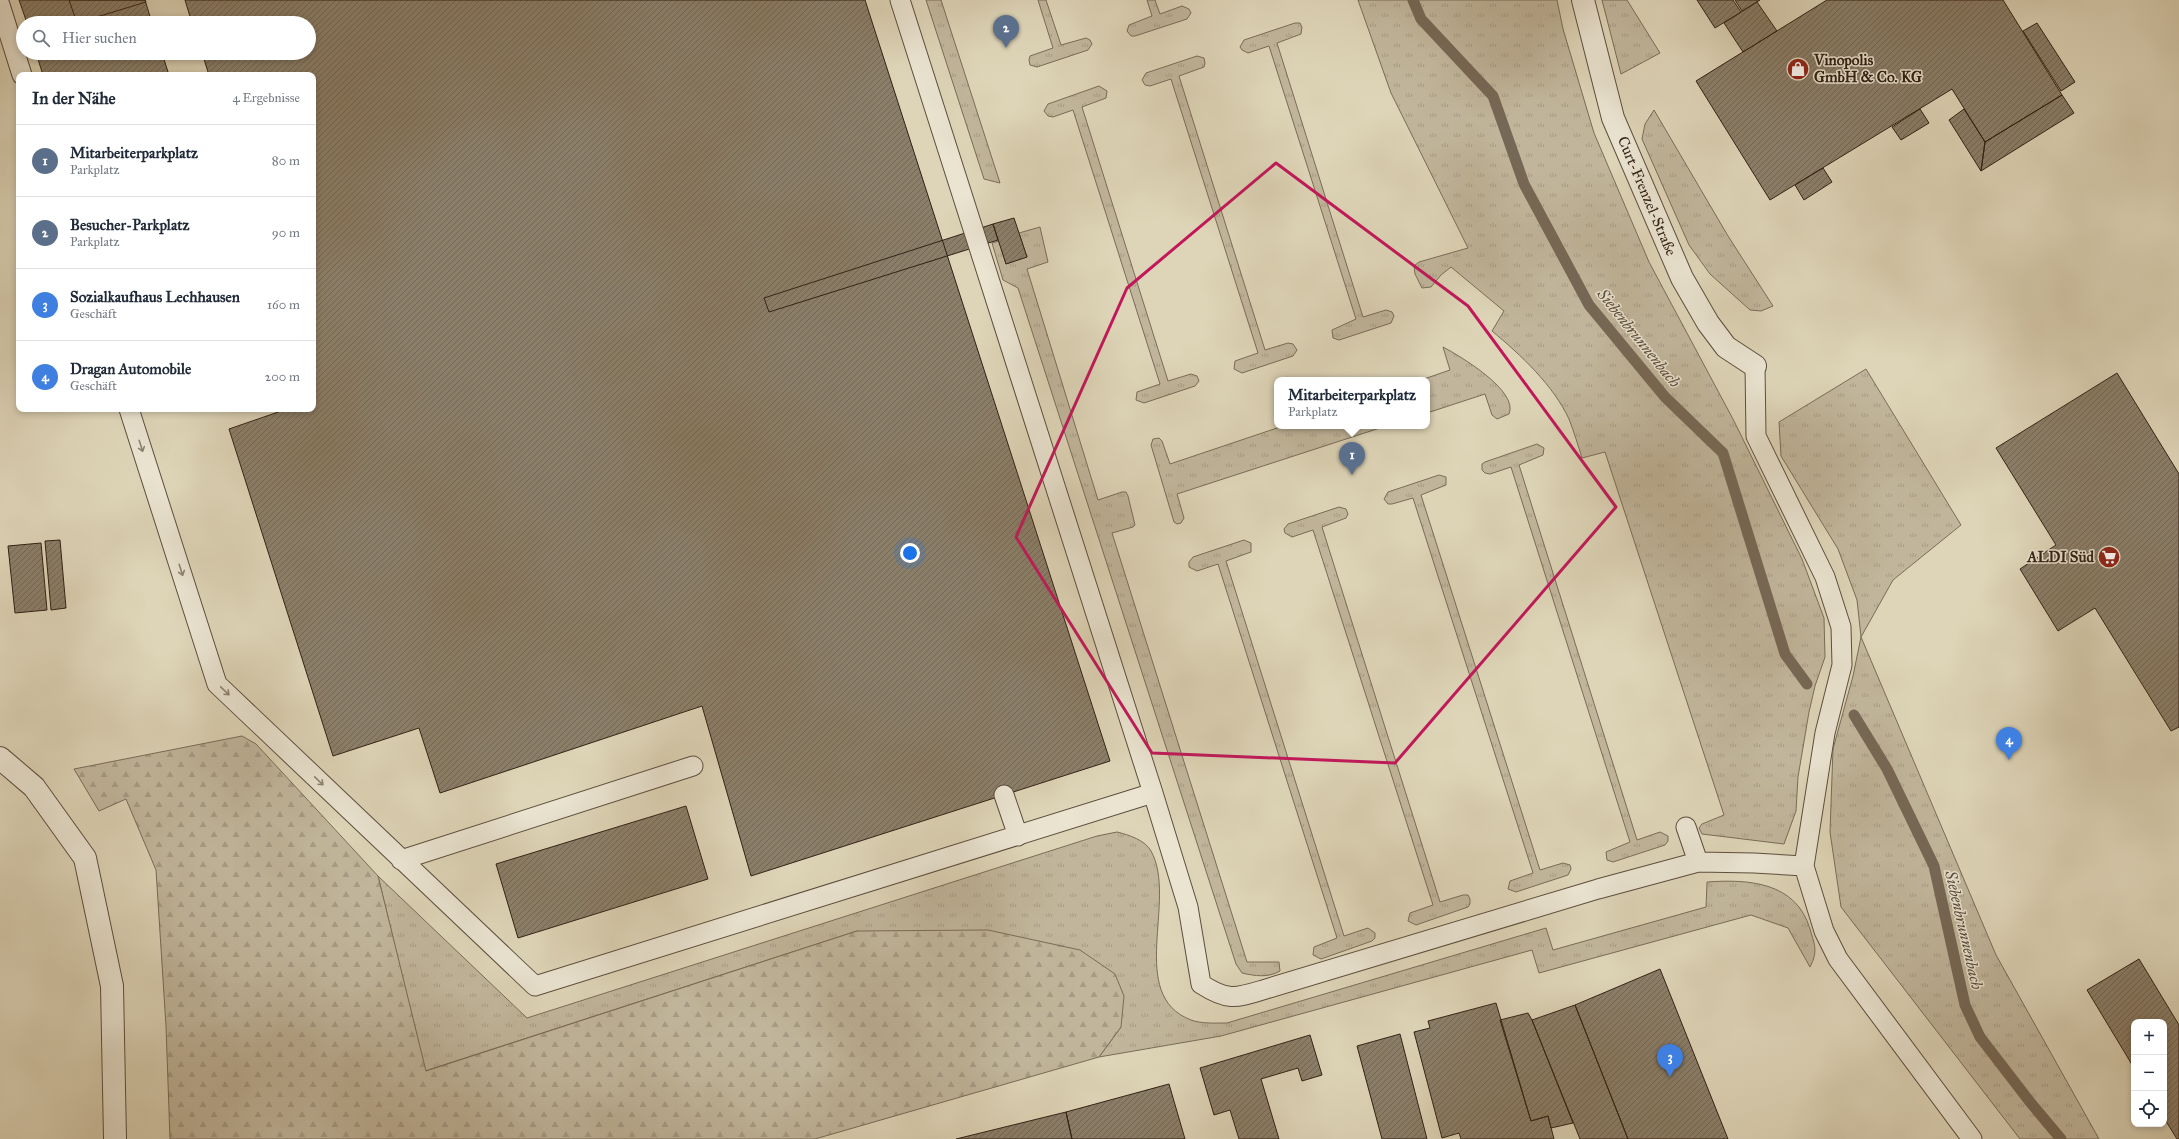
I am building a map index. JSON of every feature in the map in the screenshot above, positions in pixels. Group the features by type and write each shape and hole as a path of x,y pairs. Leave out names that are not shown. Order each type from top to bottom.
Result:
{"street":[{"name":"Curt-Frenzel-Straße","path":"1583,0 1613,118 1682,278 1708,323 1726,347 1755,366"},
{"path":"0,758 34,787 85,858 112,986 115,1139"}],"lane":[{"path":"900,0 1188,907 1201,984 1214,992 1229,998 1266,989 1598,889 1698,862 1804,866"},
{"path":"0,5 16,56"},
{"path":"17,60 21,72"},
{"path":"1755,366 1756,436 1825,577 1841,627 1842,665 1825,733 1804,866 1824,931 1838,959 1972,1139"},
{"path":"130,412 218,684 535,986 1153,793"},
{"path":"402,860 693,766"},
{"path":"1004,795 1018,836"},
{"path":"1686,827 1698,862"}],"highlighted area":[{"path":"1276,163 1468,306 1616,507 1395,763 1152,753 1016,537 1127,288"}],"green space":[{"path":"926,0 941,0 1000,183 984,179"},
{"path":"1038,0 1046,0 1061,45 1086,38 1090,40 1092,44 1088,50 1037,67 1030,65 1030,56 1053,48"},
{"path":"1147,0 1155,0 1160,14 1182,6 1189,9 1191,13 1187,19 1131,36 1127,31 1129,25 1152,16"},
{"path":"1358,0 1557,0 1563,29 1594,133 1649,262 1734,421 1802,559 1824,618 1825,657 1815,686 1809,712 1798,777 1796,811 1784,844 1702,834 1699,828 1702,824 1724,815 1605,452 1582,458 1569,419 1554,394 1525,360 1492,331 1504,311 1451,267 1441,275 1431,287 1422,288 1415,274 1414,266 1419,262 1468,248 1391,93"},
{"path":"1602,0 1627,0 1660,53 1621,74"},
{"path":"1295,23 1300,23 1302,27 1301,34 1277,43 1363,317 1386,310 1392,312 1394,316 1391,323 1339,340 1333,338 1332,330 1356,319 1269,46 1248,53 1240,47 1244,40"},
{"path":"1197,56 1204,58 1204,67 1179,76 1265,350 1288,343 1293,344 1297,350 1293,356 1242,373 1234,369 1235,361 1258,353 1171,79 1150,86 1145,85 1142,80 1146,73"},
{"path":"1099,86 1107,91 1106,98 1082,107 1168,381 1191,374 1197,376 1199,381 1195,386 1144,403 1136,400 1137,392 1160,384 1073,110 1053,117 1048,116 1044,111 1048,104"},
{"path":"1654,110 1728,236 1773,306 1761,311 1750,310 1710,274 1689,245 1642,139 1645,124"},
{"path":"1040,227 1048,262 1027,269 1098,500 1122,492 1126,492 1128,496 1135,525 1133,527 1112,533 1247,962 1279,962 1280,971 1271,975 1257,976 1242,973 1236,964 1018,288 1003,280 992,243 999,241 1006,264 1027,257 1019,233"},
{"path":"1443,347 1474,366 1497,385 1505,395 1510,405 1509,414 1497,419 1492,415 1485,394 1430,412 1430,377 1450,370"},
{"path":"1866,369 1961,525 1893,580 1861,637 1857,600 1838,549 1781,456 1779,422"},
{"path":"1274,429 1377,429 1177,494 1184,518 1181,523 1177,524 1174,522 1151,445 1153,439 1159,438 1162,441 1170,464"},
{"path":"1537,444 1544,448 1543,455 1519,465 1637,840 1660,832 1668,836 1668,841 1665,845 1613,862 1607,860 1606,852 1630,842 1511,467 1490,474 1485,473 1482,470 1482,464 1485,462"},
{"path":"1439,475 1446,477 1446,485 1421,495 1540,870 1563,863 1570,865 1571,869 1568,875 1516,892 1508,889 1510,881 1533,873 1413,498 1392,504 1388,504 1384,499 1388,492"},
{"path":"1339,507 1346,509 1348,514 1346,518 1322,527 1440,902 1463,895 1468,895 1470,899 1470,904 1468,907 1416,925 1408,921 1410,913 1433,905 1313,530 1292,537 1285,533 1284,529 1288,524"},
{"path":"1244,540 1251,543 1251,552 1226,561 1344,936 1368,928 1375,933 1375,938 1372,941 1321,959 1313,955 1314,947 1337,938 1218,564 1197,571 1189,567 1189,562 1193,557"},
{"path":"1861,637 1996,955 2099,1139 2020,1139 1841,907 1830,832 1833,749 1853,676"},
{"path":"242,736 256,744 378,876 426,1071 857,931 988,930 1080,950 1115,974 1124,996 1121,1027 1099,1057 815,1139 170,1139 166,1026 156,870 126,799 99,811 74,769"},
{"path":"1117,832 1141,841 1151,851 1158,871 1160,894 1157,968 1161,990 1172,1008 1191,1020 1200,1022 1227,1023 1546,928 1553,950 1706,907 1707,882 1739,881 1754,883 1769,887 1782,893 1794,901 1803,913 1812,935 1815,952 1810,967 1788,928 1751,915 1539,973 1532,950 1221,1036 1099,1057 1121,1027 857,931 425,1071 378,876 527,1018 1097,836"}],"building":[{"path":"19,0 145,0 150,16 25,16"},
{"path":"69,0 145,0 146,2 100,16 75,16"},
{"path":"185,0 865,0 1110,761 751,876 702,706 440,793 419,728 333,756 229,429 278,412 316,412 316,72 208,72 204,60 316,60 316,16 190,16"},
{"path":"1697,0 1733,0 1741,12 1715,28"},
{"path":"1735,0 1760,0 1742,11"},
{"path":"1827,0 2003,0 2062,95 1985,142 1952,89 1770,200 1696,81"},
{"path":"1757,2 1777,31 1743,52 1724,23"},
{"path":"2037,23 2075,82 2061,91 2023,31"},
{"path":"38,60 164,60 168,72 42,72"},
{"path":"2062,95 2074,113 1981,171 1985,142"},
{"path":"1920,109 1929,123 1901,140 1892,127"},
{"path":"1964,109 1985,142 1981,171 1949,120"},
{"path":"1823,168 1832,182 1804,200 1795,185"},
{"path":"1014,218 1027,257 1006,264 993,224"},
{"path":"993,224 998,240 769,312 764,298"},
{"name":"ALDI Süd","path":"2117,373 2179,474 2179,727 2171,731 2095,608 2058,631 2020,569 2056,545 1996,448"},
{"path":"60,540 66,608 51,610 45,541"},
{"path":"41,543 47,610 15,613 8,546"},
{"path":"686,806 708,879 518,938 496,864"},
{"path":"2139,959 2179,1025 2179,1139 2177,1139 2167,1123 2167,1019 2131,1019 2131,1063 2087,990"},
{"path":"1660,969 1728,1139 1628,1139 1575,1005"},
{"path":"1496,1003 1531,1121 1548,1116 1554,1139 1461,1139 1459,1133 1442,1138 1414,1032 1430,1028 1428,1021"},
{"path":"1575,1005 1628,1139 1580,1139 1532,1020"},
{"path":"1528,1013 1573,1123 1551,1128 1548,1116 1531,1121 1500,1020"},
{"path":"1400,1034 1427,1139 1382,1139 1357,1046"},
{"path":"1310,1035 1322,1075 1302,1081 1298,1068 1261,1079 1279,1139 1239,1139 1230,1110 1214,1115 1200,1068"},
{"path":"1169,1084 1185,1139 1072,1139 1066,1112"},
{"path":"1066,1112 1072,1139 956,1139"}],"waterway":[{"name":"Siebenbrunnenbach","path":"1413,0 1421,19 1493,96 1524,184 1589,305 1665,397 1723,453 1785,654 1807,684"},
{"name":"Siebenbrunnenbach","path":"1854,715 1887,769 1934,866 1965,1005 1980,1037 2030,1102 2061,1139"}],"place":[{"name":"Besucher-Parkplatz","path":"1006,48"},
{"name":"Vinopolis GmbH & Co. KG","path":"1798,69"},
{"name":"Mitarbeiterparkplatz","path":"1352,475"},
{"name":"ALDI Süd","path":"2109,557"},
{"name":"Dragan Automobile","path":"2009,760"},
{"name":"Sozialkaufhaus Lechhausen","path":"1670,1077"}]}
